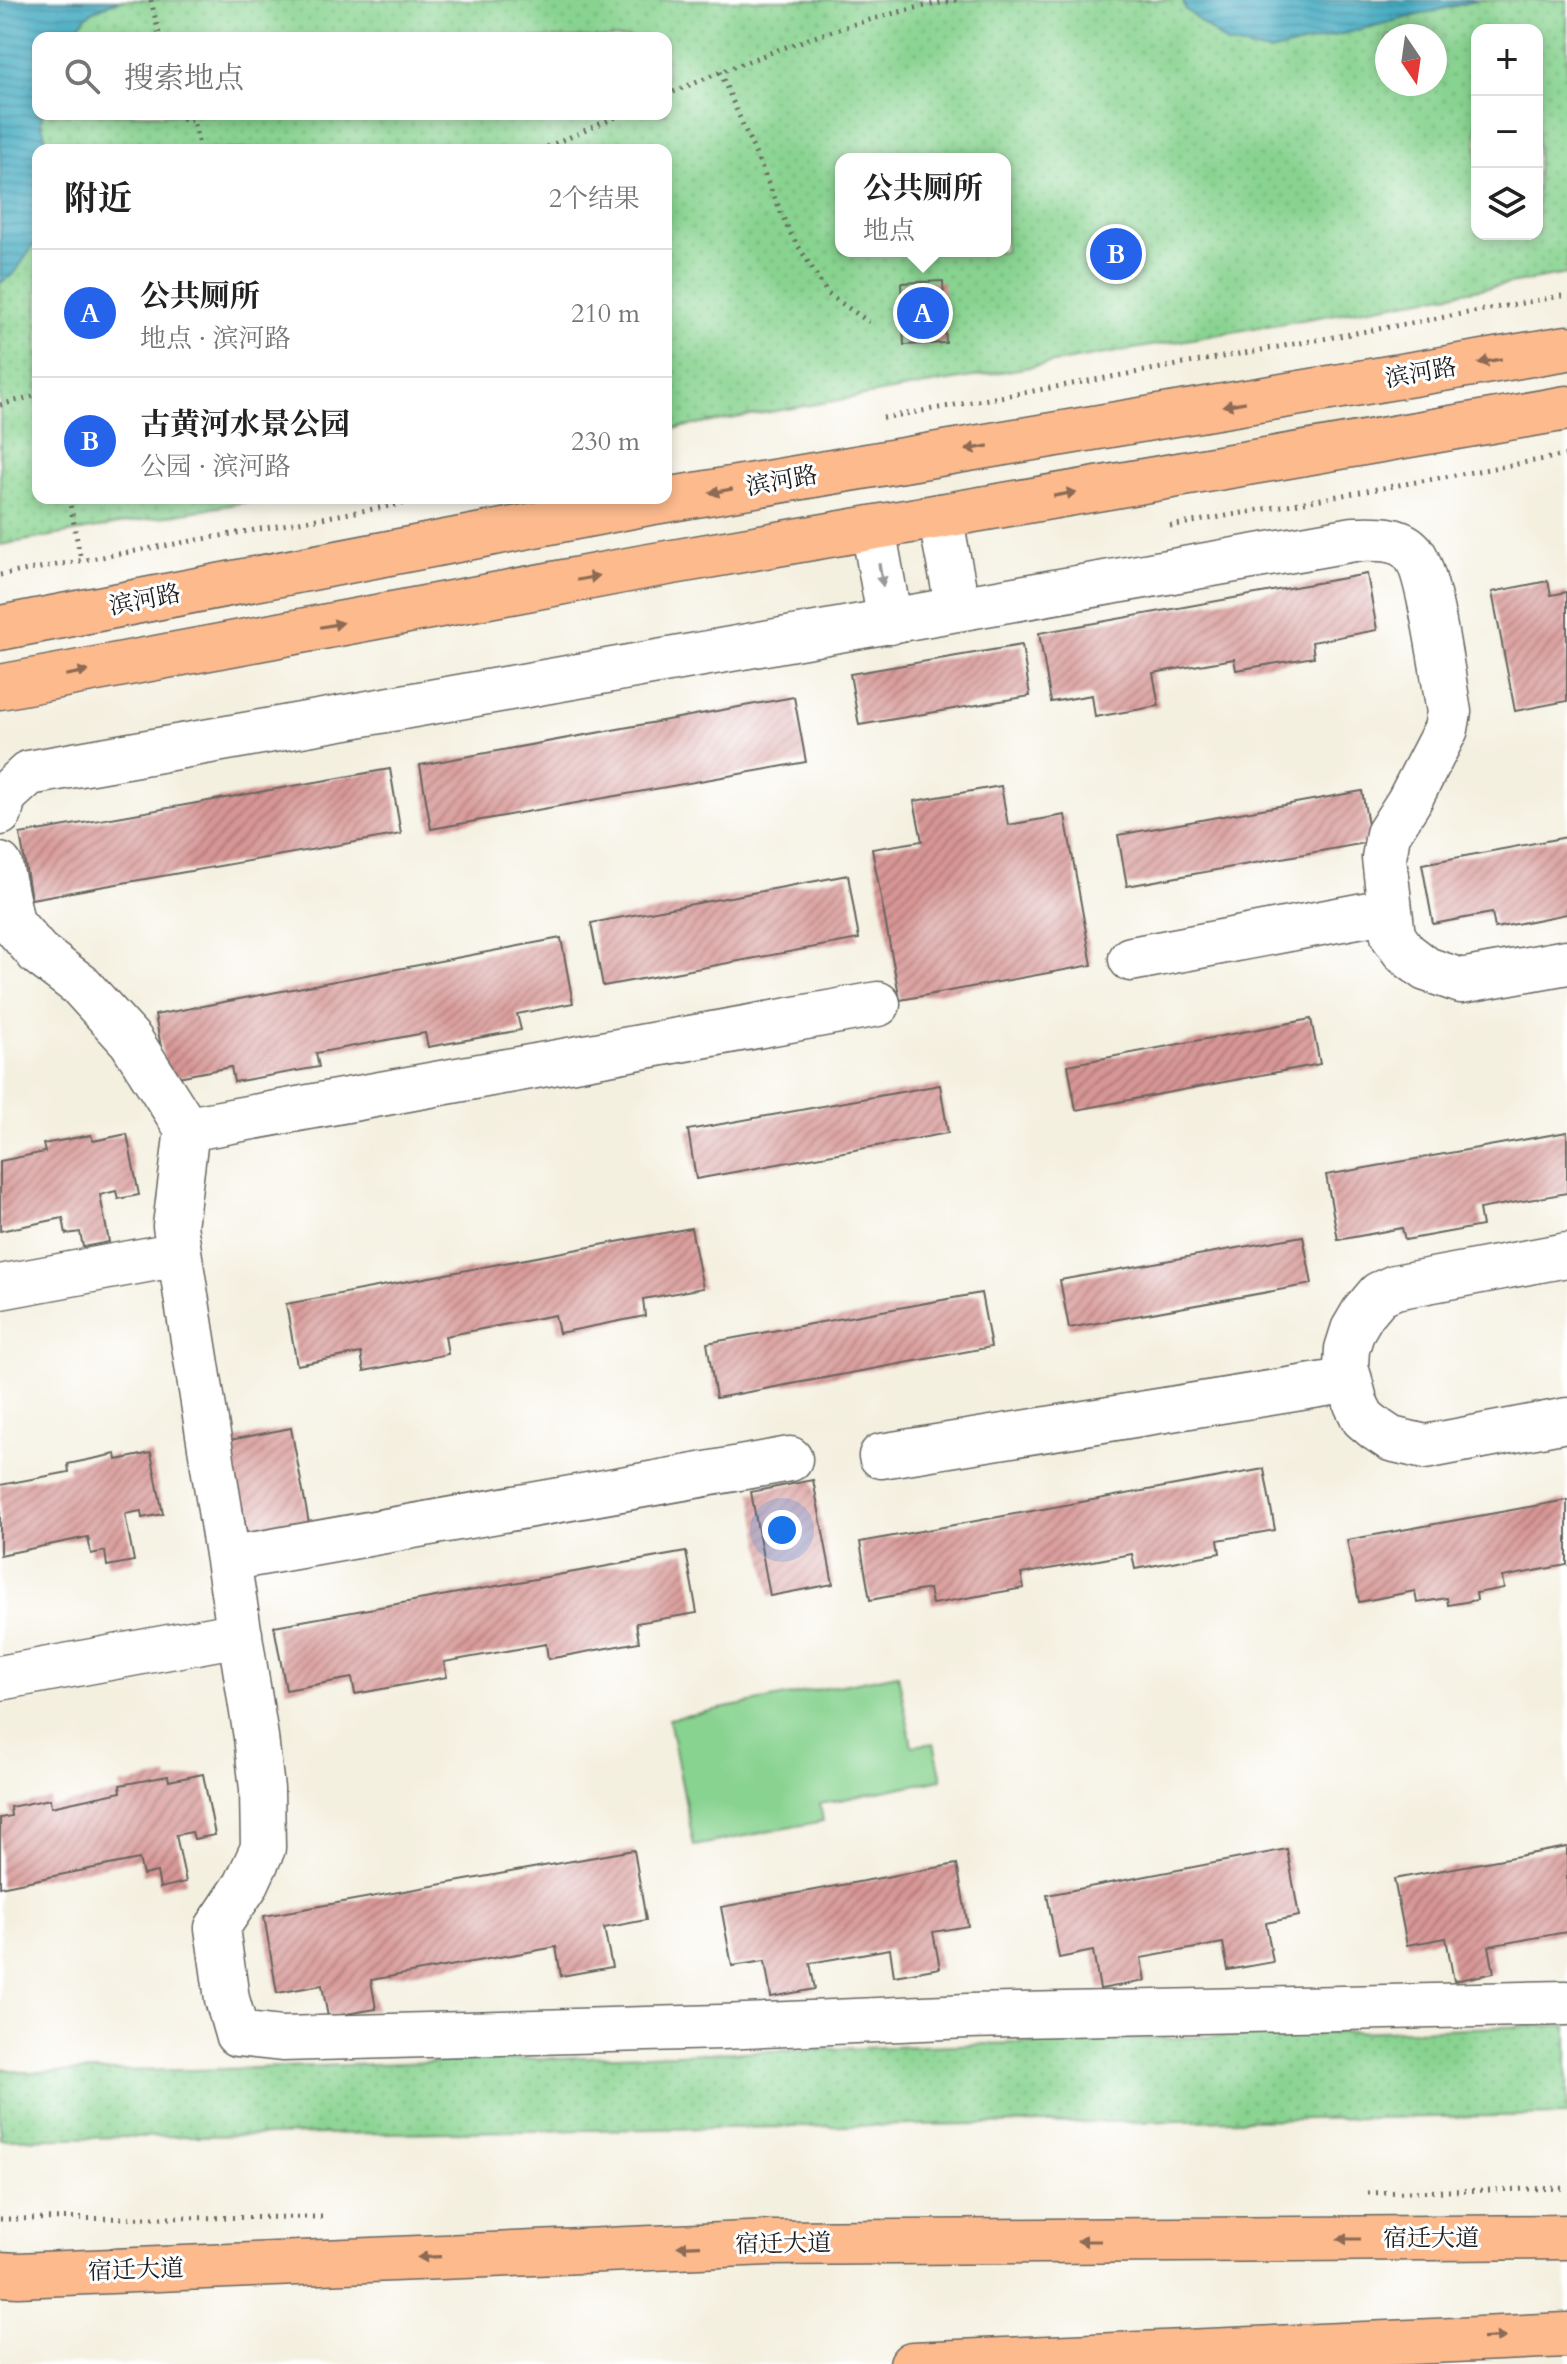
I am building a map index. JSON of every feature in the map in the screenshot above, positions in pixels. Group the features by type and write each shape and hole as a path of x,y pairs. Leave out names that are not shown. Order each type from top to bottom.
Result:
{"main road":[{"name":"滨河路","path":"672,499 1567,348"},
{"path":"0,687 644,567 1567,408"},
{"name":"滨河路","path":"0,628 644,504"},
{"name":"宿迁大道","path":"5,2268 324,2262 770,2243 1567,2237"},
{"path":"912,2364 1567,2335"}],"lane":[{"path":"940,516 958,609"},
{"path":"873,528 890,622"},
{"path":"0,813 4,796 29,773 1354,539 1382,538 1401,544 1415,554 1425,577 1449,712 1446,729 1409,801 1388,834 1384,858 1393,936 1405,953 1426,969 1461,981 1567,962"},
{"path":"0,865 12,923 38,953 80,985 131,1041 187,1129 175,1226 262,1789 263,1848 246,1885 217,1928 227,1999 237,2034 282,2039 968,2016 1567,2003"},
{"path":"1131,959 1390,910"},
{"path":"187,1129 878,1004"},
{"path":"0,1287 179,1254"},
{"path":"1567,1255 1395,1287 1379,1294 1353,1330 1346,1366 1363,1418 1391,1439 1425,1447 1567,1420"},
{"path":"881,1456 1350,1380"},
{"path":"228,1559 790,1459"},
{"path":"0,1678 240,1634"}],"path":[{"path":"151,0 159,32"},
{"path":"672,92 806,39 915,7 957,0"},
{"path":"720,72 789,231 828,294 869,322"},
{"path":"193,120 199,144"},
{"path":"554,144 609,120"},
{"path":"868,420 1567,295"},
{"path":"0,405 32,397"},
{"path":"70,504 81,561"},
{"path":"0,575 401,504"}],"green space":[{"path":"0,0 1567,0 1567,274 672,429 672,144 32,144 32,504 235,504 0,545"},
{"path":"898,1674 912,1746 934,1743 942,1779 820,1804 823,1821 694,1846 669,1719"},
{"path":"1567,2025 1567,2115 0,2139 0,2068 21,2072 191,2070"}],"water":[{"path":"0,0 120,0 91,13 76,32 32,32 32,120 41,120 47,144 32,144 32,248 14,274 0,283"},
{"path":"1183,0 1479,0 1270,52 1227,44 1185,9"}],"building":[{"path":"943,281 946,343 904,345 901,283"},
{"path":"1367,574 1377,630 1312,642 1314,657 1236,670 1234,659 1153,673 1159,706 1095,717 1092,695 1051,702 1039,633"},
{"path":"1548,581 1551,595 1567,592 1567,701 1515,711 1492,592"},
{"path":"1022,645 1030,696 859,725 850,674"},
{"path":"794,697 806,762 431,829 420,765"},
{"path":"390,769 401,834 31,899 20,834"},
{"path":"1001,786 1008,825 1065,815 1092,965 900,1000 872,849 922,841 914,801"},
{"path":"1362,791 1371,842 1127,886 1118,835"},
{"path":"1567,837 1567,914 1495,928 1492,913 1433,924 1422,864"},
{"path":"848,875 859,939 603,986 591,923"},
{"path":"561,938 573,1003 517,1014 521,1030 428,1047 425,1033 316,1053 319,1067 234,1082 231,1067 167,1079 155,1015"},
{"path":"1311,1019 1320,1064 1076,1110 1068,1065"},
{"path":"940,1085 948,1133 696,1179 688,1130"},
{"path":"1567,1132 1567,1193 1479,1209 1482,1226 1405,1240 1402,1228 1338,1240 1326,1175"},
{"path":"127,1134 139,1195 118,1199 116,1191 100,1195 109,1242 83,1247 80,1232 66,1234 63,1218 0,1231 0,1161 45,1152 43,1144 91,1135 93,1141"},
{"path":"691,1228 703,1288 643,1299 645,1316 559,1333 555,1315 445,1336 448,1354 364,1371 361,1353 297,1365 286,1304"},
{"path":"1303,1236 1312,1284 1069,1328 1060,1280"},
{"path":"981,1293 991,1347 716,1398 707,1343"},
{"path":"291,1428 311,1534 249,1546 230,1440"},
{"path":"151,1453 163,1514 142,1518 141,1511 125,1514 134,1561 107,1566 105,1551 91,1554 88,1537 0,1555 0,1485 69,1472 68,1464 116,1454 117,1460"},
{"path":"1264,1469 1275,1530 1218,1540 1220,1553 1135,1569 1132,1554 1021,1574 1024,1588 932,1604 929,1589 870,1600 860,1542"},
{"path":"813,1480 833,1584 770,1596 751,1492"},
{"path":"1567,1500 1567,1565 1502,1577 1504,1588 1476,1593 1477,1600 1448,1605 1447,1598 1417,1603 1415,1591 1359,1602 1347,1540"},
{"path":"686,1552 697,1613 636,1623 639,1642 548,1659 546,1644 444,1662 447,1677 355,1694 352,1678 286,1690 274,1626"},
{"path":"203,1774 215,1835 194,1839 192,1832 176,1835 186,1882 160,1888 157,1872 143,1875 139,1859 0,1887 0,1818 11,1816 10,1807 50,1799 51,1807 121,1792 120,1785 168,1776 169,1781"},
{"path":"1567,1847 1567,1932 1489,1946 1494,1973 1454,1981 1446,1938 1407,1945 1394,1879"},
{"path":"1287,1849 1299,1916 1266,1923 1273,1962 1228,1970 1223,1943 1141,1958 1145,1981 1100,1989 1093,1951 1059,1958 1047,1895"},
{"path":"634,1850 646,1920 604,1928 612,1967 561,1976 556,1947 371,1980 376,2009 328,2017 322,1985 277,1993 264,1916"},
{"path":"957,1864 968,1926 933,1932 940,1968 894,1976 890,1949 810,1963 815,1989 771,1997 765,1961 732,1966 721,1907"}],"place":[{"name":"古黄河水景公园","path":"1116,254"},
{"name":"公共厕所","path":"923,313"}]}
